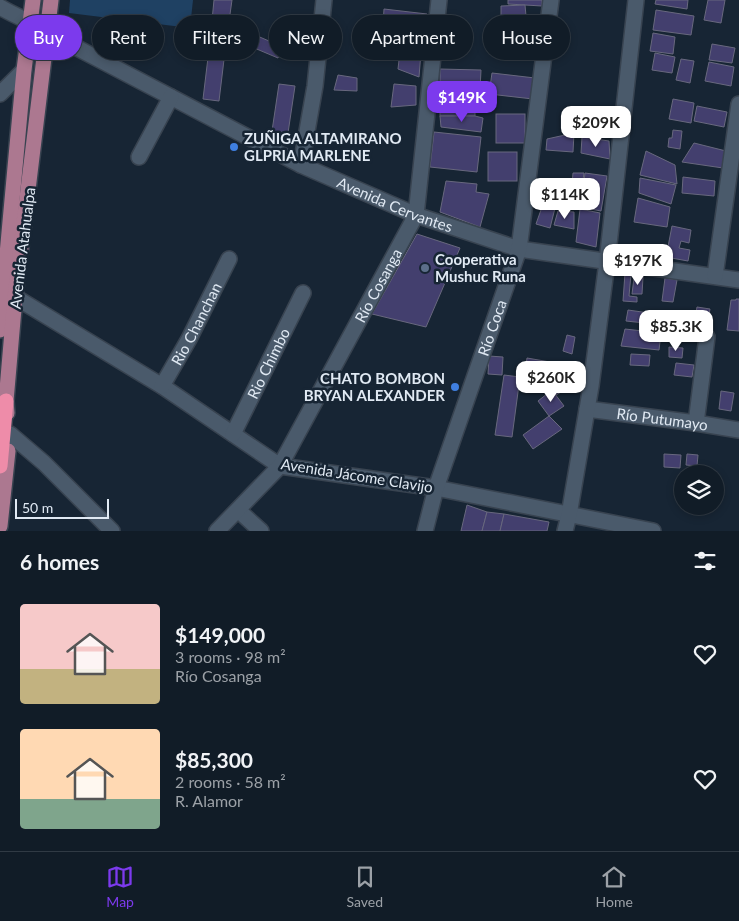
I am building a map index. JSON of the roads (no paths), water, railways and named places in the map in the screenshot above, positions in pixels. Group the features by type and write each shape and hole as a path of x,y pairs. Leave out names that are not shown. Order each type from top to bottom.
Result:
{"highway":[{"path":"0,466 6,401"}],"main road":[{"name":"Avenida Atahualpa","path":"31,15 33,0"},
{"name":"Avenida Atahualpa","path":"50,15 51,0"},
{"name":"Avenida Atahualpa","path":"0,526 10,434 6,401 6,298 3,277 25,60"},
{"name":"Avenida Atahualpa","path":"0,330 43,60"}],"street":[{"path":"301,165 315,86 324,0"},
{"name":"Río Cosanga","path":"217,531 280,466 416,215 439,0"},
{"name":"Río Coca","path":"425,531 436,488 519,249 551,0"},
{"path":"565,531 587,409 607,262 636,0"},
{"name":"Avenida Cervantes","path":"0,7 15,15"},
{"name":"Avenida Cervantes","path":"82,50 301,165 416,215 519,249 739,280"},
{"path":"0,93 24,70"},
{"path":"139,157 171,97"},
{"path":"715,276 739,104"},
{"name":"Rio Chanchan","path":"162,386 190,339 229,259"},
{"name":"Rio Chimbo","path":"233,434 303,293"},
{"name":"Avenida Jácome Clavijo","path":"6,298 162,386 280,466 436,488 652,531"},
{"path":"696,423 707,337"},
{"name":"Río Putumayo","path":"587,409 739,430"},
{"path":"10,434 44,463 112,531"},
{"path":"238,510 261,531"}],"place":[{"name":"ZUÑIGA ALTAMIRANO GLPRIA MARLENE","path":"234,147"},
{"name":"Cooperativa Mushuc Runa","path":"425,268"},
{"name":"CHATO BOMBON BRYAN ALEXANDER","path":"455,387"}]}
